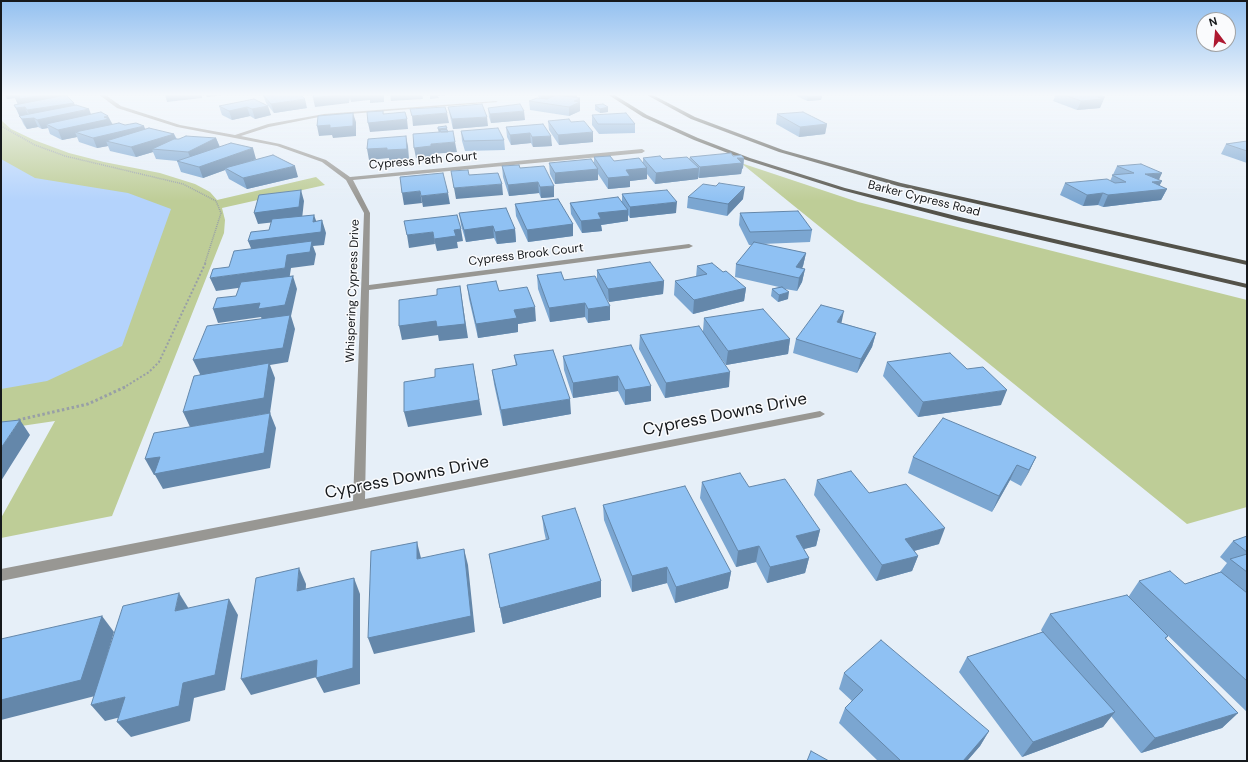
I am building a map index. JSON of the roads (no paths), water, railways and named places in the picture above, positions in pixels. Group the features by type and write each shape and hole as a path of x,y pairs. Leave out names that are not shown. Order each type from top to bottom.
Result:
{"main road":[{"name":"Barker Cypress Road","path":"675,130 748,159 843,189 959,219 1247,286"},
{"name":"Barker Cypress Road","path":"724,130 781,151 900,185 1247,264"}],"street":[{"name":"Whispering Cypress Drive","path":"197,130 278,144 324,161 349,179 367,213 359,505"},
{"path":"236,137 258,130"},
{"name":"Cypress Path Court","path":"349,179 642,151"},
{"name":"Cypress Brook Court","path":"365,288 689,246"},
{"name":"Cypress Downs Drive","path":"1,575 820,414"}],"water":[{"path":"1,159 35,178 128,193 171,209 122,346 47,381 1,389"}]}
